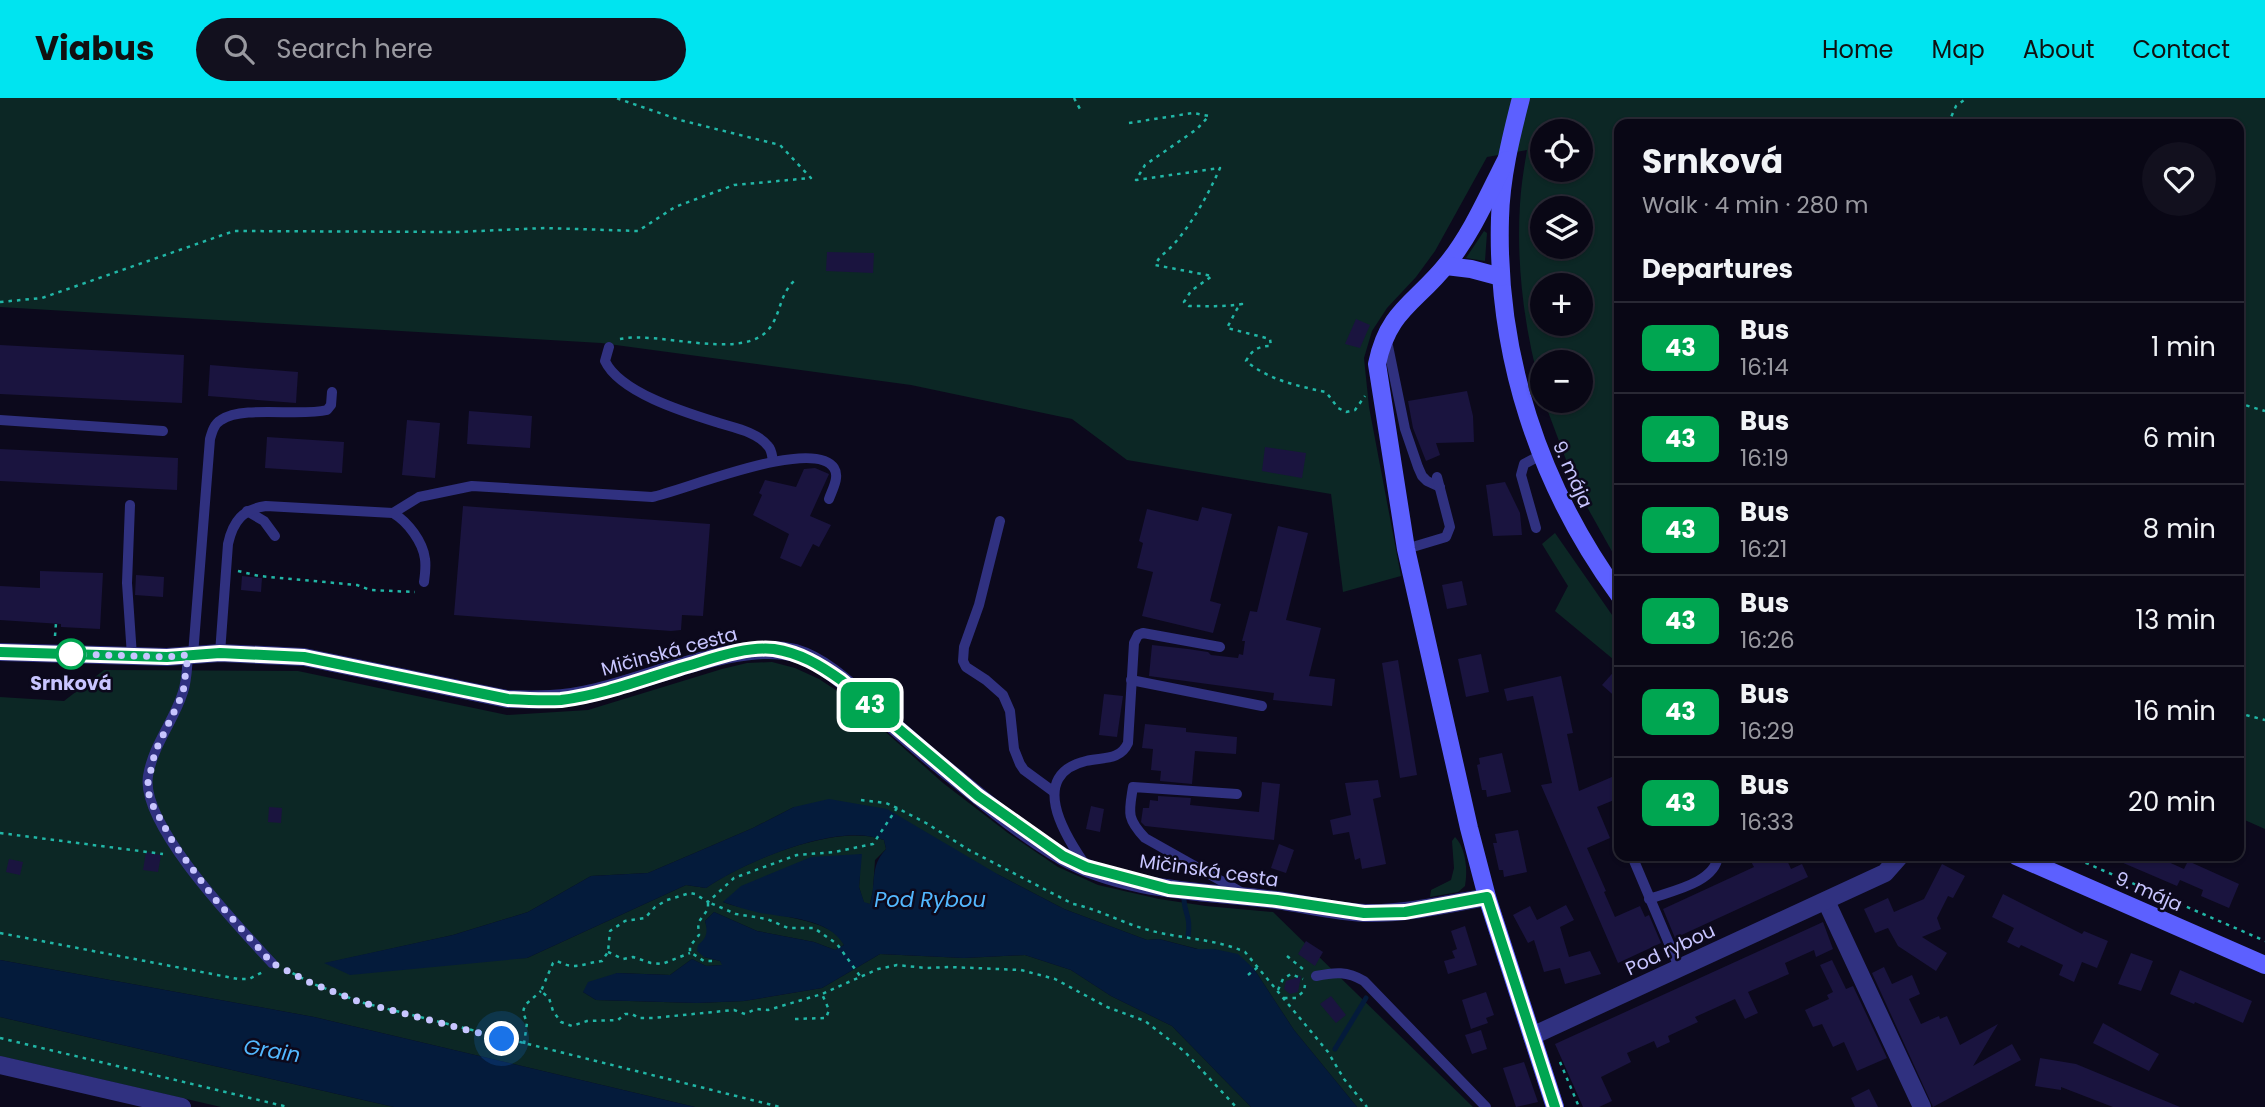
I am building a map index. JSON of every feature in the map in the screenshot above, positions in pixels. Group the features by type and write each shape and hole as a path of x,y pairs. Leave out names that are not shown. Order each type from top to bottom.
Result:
{"street":[{"path":"1521,98 1506,160 1479,214 1446,265 1402,308 1386,334 1377,364 1406,549 1429,632 1469,828 1487,897 1555,1107"},
{"name":"9. mája","path":"1506,160 1500,216 1501,277 1506,323 1524,404 1551,481 1573,526 1614,588"},
{"path":"1446,265 1501,277"},
{"name":"Mičinská cesta","path":"0,652 132,656 220,653 304,657 508,699 537,701 594,693 744,651 771,649 796,654 819,664 978,796 1063,856 1086,867 1169,889 1364,913 1405,912 1487,897"},
{"name":"Pod rybou","path":"1532,1036 1885,873 1896,861"},
{"name":"9. mája","path":"2027,861 2265,965"},
{"path":"1826,901 1922,1107"},
{"path":"0,1065 182,1107"}],"lane":[{"path":"1386,334 1405,429 1422,476 1427,481 1439,482 1450,527 1446,537 1406,549"},
{"path":"609,347 605,361 615,376 676,408 748,432 769,446 773,461"},
{"path":"272,963 192,870 174,844 151,802 147,787 148,774 155,752 183,693 190,655 210,439 214,428 221,420 233,416 262,412 327,410 331,405 332,392"},
{"path":"0,420 163,431"},
{"path":"1536,527 1521,475 1524,464 1541,455"},
{"path":"393,513 419,498 472,486 652,498 756,464 773,461 813,460 828,463 835,469 836,479 829,499"},
{"path":"130,505 127,583 132,656"},
{"path":"220,653 231,530 247,511 266,506 393,513 402,518 420,544 425,559 424,582"},
{"path":"247,511 264,521 275,536"},
{"path":"1000,521 984,585 964,647 963,661 966,667 1003,695 1010,710 1014,749 1020,764 1054,792"},
{"path":"1086,867 1063,830 1057,814 1054,792 1062,776 1077,763 1117,755 1125,750 1128,743 1134,643 1138,635 1143,633 1220,647"},
{"path":"1132,680 1262,706"},
{"path":"1237,794 1133,787 1128,814 1145,838 1251,897"},
{"path":"1634,861 1679,967"},
{"path":"1649,899 1710,873 1717,866 1718,861"},
{"path":"1316,976 1337,972 1354,975 1364,981 1486,1107"}],"path":[{"path":"0,302 42,298 234,231 457,232 545,228 638,231 675,207 734,186 811,178 780,145 680,120 615,98"},
{"path":"1074,98 1080,109"},
{"path":"1950,119 1956,106 1967,98"},
{"path":"1129,123 1193,113 1209,116 1197,129 1145,165 1136,180 1220,168 1209,194 1173,246 1160,255 1155,265 1212,276 1191,291 1184,302 1189,306 1210,304 1223,307 1242,304 1227,328 1270,339 1271,346 1251,351 1246,361 1269,376 1293,385 1326,392 1338,408 1346,412 1354,410 1361,398 1379,387"},
{"path":"609,347 617,339 625,338 730,344 758,338 767,332 775,321 783,294 794,281"},
{"path":"2244,405 2265,411"},
{"path":"226,570 358,585 370,590 416,592 424,582"},
{"path":"364,588 365,581"},
{"path":"55,632 56,623"},
{"path":"2244,715 2265,720"},
{"path":"861,800 886,803 895,810 926,823 968,850 1045,888 1060,899 1143,929 1230,946 1245,952 1328,1052 1344,1079 1367,1107"},
{"path":"690,953 690,946 698,935 698,923 708,909 708,902 734,878 797,855 866,847 878,839 895,810"},
{"path":"0,833 153,852 173,857"},
{"path":"2081,861 2265,941"},
{"path":"524,1044 527,1023 523,1012 524,1005 541,990 553,963 557,961 569,967 578,967 588,962 602,961 608,952 610,931 625,920 645,918 655,907 667,900 690,893 734,913 767,919 788,928 814,928 839,947 860,976"},
{"path":"0,933 239,979 249,979 260,974 272,963 311,983 360,1002 780,1107"},
{"path":"608,952 623,959 633,957 662,964 690,953"},
{"path":"690,953 704,961 712,961"},
{"path":"1287,956 1306,972 1316,976"},
{"path":"541,990 549,998 552,1011 561,1022 572,1026 587,1021 618,1020 625,1014 653,1018 734,1010 745,1014 755,1009 768,1010 822,994 878,969 897,965 1021,970 1055,979 1107,1007 1145,1021 1185,1052 1236,1107"},
{"path":"1248,975 1258,967"},
{"path":"1278,990 1283,979 1291,974 1300,976 1306,983 1304,991 1296,998 1284,998"},
{"path":"795,1019 826,1018 829,1010 822,994"},
{"path":"0,1038 288,1107"},
{"path":"1557,1054 1579,1107"}],"green space":[{"path":"0,98 2265,98 2265,829 2244,820 2244,119 1614,119 1614,555 1577,489 1548,413 1593,413 1593,350 1532,350 1531,347 1519,252 1520,197 1527,150 1487,157 1435,251 1416,277 1387,308 1372,331 1364,358 1369,407 1401,576 1343,592 1331,494 1127,460 1072,419 911,385 601,343 0,307"},
{"path":"1484,231 1487,233 1485,261 1466,258"},
{"path":"1555,533 1614,618 1614,660 1555,611 1568,586 1542,544"},
{"path":"772,662 795,668 819,679 845,696 943,783 1058,867 1098,885 1159,899 1273,912 1473,1107 1357,1107 1294,1030 1254,969 1214,949 1198,949 1159,939 1147,940 1064,909 999,875 794,807 753,828 648,873 591,876 528,912 453,935 326,963 527,958 686,885 706,888 767,856 792,847 842,836 865,836 884,840 886,849 875,860 870,904 864,903 859,887 861,854 723,902 829,929 844,945 835,950 814,942 757,931 714,912 705,921 708,931 704,957 720,961 723,965 706,966 692,959 670,975 617,973 583,992 596,1000 697,1003 744,1001 822,988 880,954 964,958 1025,955 1071,970 1111,996 1172,1026 1251,1107 695,1107 314,1017 0,960 0,697 64,701 104,670 298,671 507,715 588,710 722,669 747,663"},
{"path":"1455,837 1462,847 1465,860 1465,886 1458,892 1430,897 1431,890 1451,880 1454,868 1452,841"},
{"path":"0,1017 394,1107 221,1107 0,1056"}],"water":[{"name":"Pod Rybou","path":"829,799 887,809 999,875 1064,909 1147,940 1159,939 1197,949 1238,954 1254,969 1294,1030 1357,1107 1251,1107 1172,1026 1111,996 1071,970 1025,955 964,958 880,954 822,988 744,1001 697,1003 596,1000 583,992 588,982 617,973 670,975 692,959 706,966 722,965 720,961 704,957 697,951 706,934 705,921 714,912 757,931 814,942 835,950 844,945 837,936 818,924 760,913 723,902 741,886 811,857 862,854 859,887 864,902 870,904 875,868 886,849 884,840 865,836 843,836 792,847 767,856 706,888 686,885 527,958 350,975 324,963 453,935 528,912 591,876 648,873 753,828 794,807"},
{"name":"Grain","path":"0,960 314,1017 695,1107 394,1107 0,1017"}],"building":[{"path":"827,252 874,253 873,273 826,271"},
{"path":"1356,319 1370,325 1360,348 1345,344"},
{"path":"0,345 184,355 182,403 0,394"},
{"path":"210,365 298,372 296,403 208,396"},
{"path":"1467,391 1473,416 1474,442 1436,443 1440,455 1426,461 1413,428 1408,401"},
{"path":"469,411 532,416 530,448 467,444"},
{"path":"407,420 440,423 435,478 402,475"},
{"path":"267,437 344,442 342,473 265,468"},
{"path":"1265,447 1306,453 1302,478 1262,471"},
{"path":"0,449 178,458 177,490 0,481"},
{"path":"815,468 829,474 810,516 831,525 819,547 813,544 801,567 780,558 789,534 753,515 765,480 796,487 804,469"},
{"path":"1505,482 1520,513 1522,535 1493,536 1486,485"},
{"path":"463,506 710,524 703,616 682,615 681,630 671,631 454,615"},
{"path":"1202,507 1232,514 1210,601 1221,604 1213,633 1142,616 1153,572 1137,568 1143,543 1139,541 1147,509 1198,521"},
{"path":"1278,526 1308,533 1286,620 1321,628 1309,676 1335,679 1332,706 1273,700 1274,693 1149,676 1152,645 1238,658 1239,654 1243,655 1245,641 1242,641 1250,611 1257,612"},
{"path":"40,571 103,573 100,629 0,620 0,586 40,588"},
{"path":"136,575 164,577 163,597 135,595"},
{"path":"242,576 262,578 261,592 241,590"},
{"path":"1462,581 1467,605 1447,609 1442,585"},
{"path":"1481,654 1489,692 1466,697 1458,659"},
{"path":"1398,660 1417,775 1400,778 1382,663"},
{"path":"1614,672 1614,696 1602,685"},
{"path":"1561,676 1573,733 1567,734 1579,791 1614,776 1614,800 1597,807 1610,838 1587,848 1615,917 1640,906 1645,917 1649,915 1661,943 1618,963 1541,785 1552,783 1533,696 1507,701 1504,689"},
{"path":"1104,694 1123,696 1117,737 1099,735"},
{"path":"1145,724 1186,728 1186,732 1237,737 1236,754 1195,751 1192,784 1160,781 1161,771 1151,770 1153,749 1142,748"},
{"path":"1502,753 1511,792 1487,797 1486,790 1482,790 1477,765 1480,764 1479,758"},
{"path":"1378,780 1381,797 1373,799 1386,864 1362,869 1360,858 1355,860 1349,832 1333,835 1330,820 1351,815 1345,783"},
{"path":"1262,782 1280,784 1274,840 1145,826 1141,822 1143,808 1149,808 1150,800 1158,801 1158,796 1191,798 1190,805 1259,812"},
{"path":"1091,806 1104,809 1100,832 1086,829"},
{"path":"269,807 282,808 281,823 268,822"},
{"path":"1518,830 1527,872 1504,877 1503,870 1499,870 1493,843 1497,843 1495,834"},
{"path":"1279,844 1294,850 1286,873 1271,868"},
{"path":"146,852 161,855 158,872 143,870"},
{"path":"9,859 23,862 20,875 6,872"},
{"path":"1751,861 1787,861 1791,869 1802,864 1808,877 1675,938 1663,909 1754,867"},
{"path":"2119,861 2166,861 2184,869 2188,861 2239,884 2229,908 2201,896 2203,890 2180,880 2177,886"},
{"path":"1942,864 1965,876 1953,898 1948,896 1937,918 1941,929 1922,937 1947,953 1936,971 1898,946 1888,928 1875,933 1864,909 1888,898 1894,912 1924,899"},
{"path":"2003,894 2082,934 2084,931 2108,941 2097,968 2082,962 2074,982 2059,975 2063,965 2021,945 2019,948 2007,942 2014,928 1992,917"},
{"path":"1566,905 1574,920 1560,927 1569,957 1590,951 1601,974 1565,984 1560,968 1544,972 1534,940 1528,943 1513,915 1530,906 1537,920"},
{"path":"1823,922 1833,949 1816,957 1814,950 1785,963 1789,974 1748,992 1758,1013 1745,1019 1735,999 1695,1017 1698,1022 1668,1036 1670,1042 1657,1048 1654,1041 1627,1053 1631,1062 1601,1077 1612,1101 1599,1107 1583,1107 1555,1044"},
{"path":"1465,926 1477,965 1448,974 1444,961 1455,958 1452,951 1457,949 1451,931"},
{"path":"1306,941 1323,952 1315,966 1298,954"},
{"path":"2131,953 2153,961 2141,991 2118,984"},
{"path":"1832,960 1846,989 1853,986 1887,1058 1857,1071 1844,1042 1833,1047 1822,1024 1813,1027 1805,1010 1829,999 1827,995 1833,992 1820,965"},
{"path":"1884,967 1892,984 1912,975 1920,994 1909,999 1921,1024 1939,1016 1940,1019 1947,1016 1960,1045 1998,1024 1973,1066 2012,1044 2021,1060 1933,1107 1872,973"},
{"path":"2180,970 2252,1001 2243,1023 2170,994"},
{"path":"1301,976 1298,992 1290,994 1284,989 1286,981"},
{"path":"1486,992 1494,1015 1486,1018 1488,1023 1471,1029 1462,1000"},
{"path":"1331,996 1346,1015 1336,1023 1320,1004"},
{"path":"2103,1023 2159,1054 2149,1071 2093,1043"},
{"path":"1481,1030 1487,1049 1472,1054 1465,1035"},
{"path":"2040,1058 2076,1064 2180,1107 2113,1107 2061,1087 2061,1090 2035,1086"},
{"path":"1524,1062 1538,1102 1516,1107 1503,1068"},
{"path":"1869,1089 1878,1107 1855,1107 1851,1098"}],"waterway":[{"path":"1184,900 1188,936"},
{"path":"1335,1049 1366,998"}],"bus line":[{"name":"43","path":"0,652 167,657 220,653 272,654 346,664 508,699 537,701 594,693 744,651 771,649 796,654 819,664 841,680 936,762 1031,835 1086,867 1169,889 1277,900 1364,913 1405,912 1487,897 1555,1107"}],"place":[{"name":"Srnková","path":"71,654"}],"route":[{"path":"71,654 167,657 188,655 183,693 164,730 148,774 147,787 151,802 192,870 272,963 311,983 360,1002 502,1039"}]}
